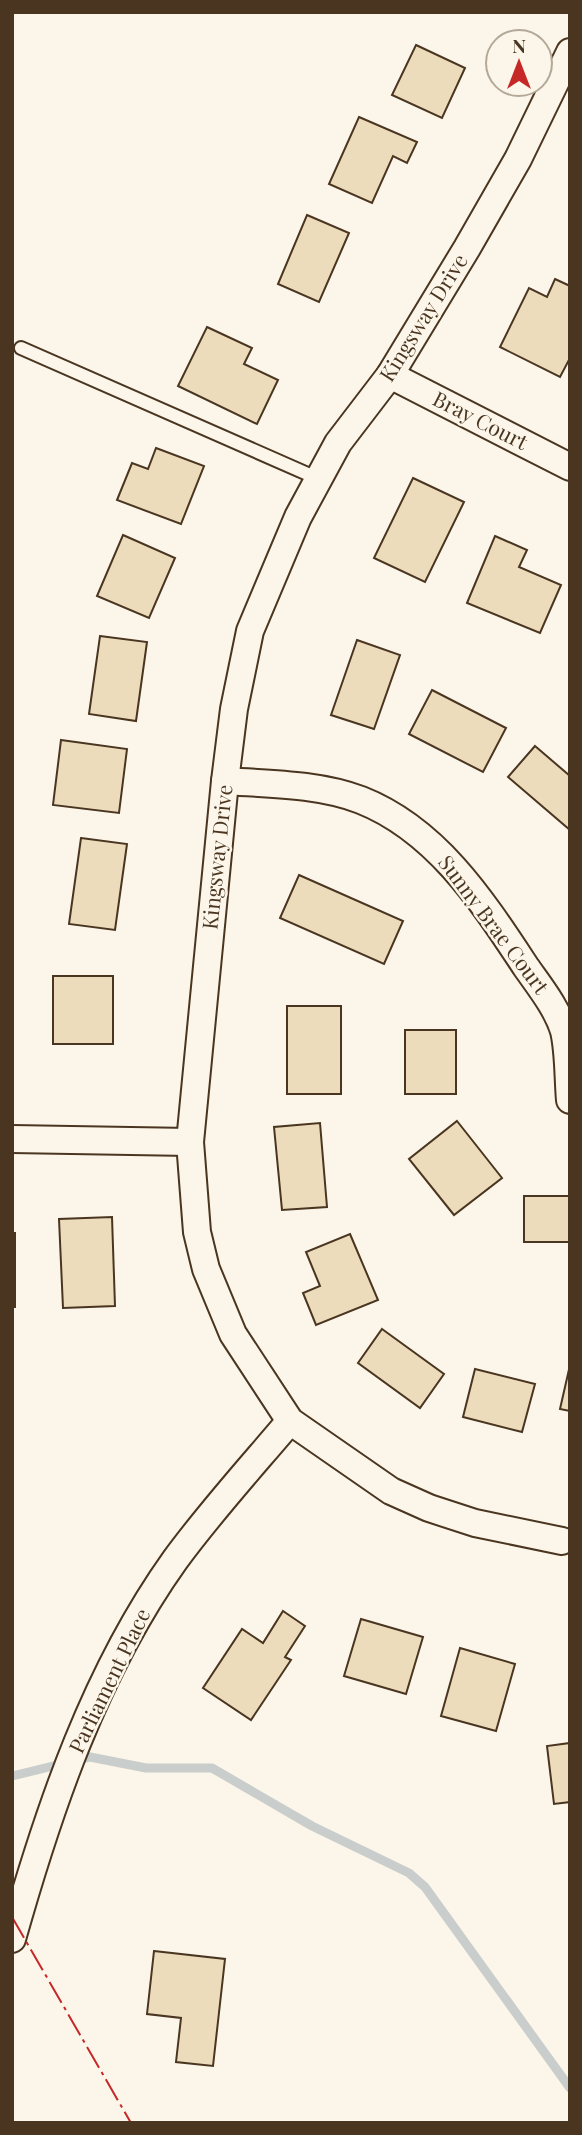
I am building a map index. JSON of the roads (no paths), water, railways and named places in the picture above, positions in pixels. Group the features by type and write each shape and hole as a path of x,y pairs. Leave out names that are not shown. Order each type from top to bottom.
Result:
{"street":[{"name":"Kingsway Drive","path":"562,1541 475,1523 429,1508 391,1491 290,1422 233,1334 206,1269 197,1233 190,1142 225,781 234,709 250,631 271,577 338,443 390,375 518,159 570,52"},
{"name":"Bray Court","path":"390,375 570,467"},
{"name":"Sunny Brae Court","path":"225,781 300,786 360,800 404,822 447,859 504,933 557,1013 564,1033 570,1100"},
{"path":"12,1139 190,1142"},
{"name":"Parliament Place","path":"12,1939 64,1776 114,1662 174,1562 217,1506 290,1422"}],"lane":[{"path":"22,348 319,479"}],"waterway":[{"path":"12,1776 90,1757 146,1768 212,1768 312,1826 409,1873 425,1887 570,2088"}]}
